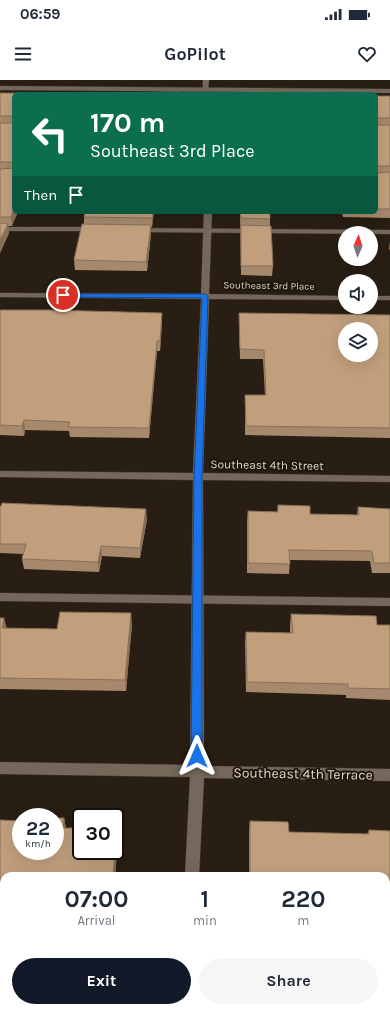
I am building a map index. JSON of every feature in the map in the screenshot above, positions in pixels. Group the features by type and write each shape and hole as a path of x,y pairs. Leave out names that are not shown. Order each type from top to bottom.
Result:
{"street":[{"path":"206,80 206,92"},
{"path":"0,88 206,92 390,91"},
{"path":"192,872 197,772 198,477 208,214"},
{"path":"0,228 104,229"},
{"path":"128,230 390,232"},
{"name":"Southeast 3rd Place","path":"0,295 338,298"},
{"path":"378,298 390,298"},
{"name":"Southeast 4th Street","path":"0,474 390,479"},
{"path":"0,597 390,602"},
{"name":"Southeast 4th Terrace","path":"0,768 390,775"}],"building":[{"path":"0,93 12,93 12,116 0,116"},
{"path":"378,96 390,96 390,118 378,118"},
{"path":"0,123 12,123 12,162 0,162"},
{"path":"378,125 390,125 390,166 378,166"},
{"path":"12,168 11,217 0,217 0,169"},
{"path":"390,172 390,209 378,209 378,173"},
{"path":"85,214 153,214 152,218 84,217"},
{"path":"240,214 270,214 270,219 241,218"},
{"path":"0,223 8,224 0,240"},
{"path":"82,224 151,225 146,262 74,260"},
{"path":"241,225 271,226 273,266 241,266"},
{"path":"0,310 162,313 160,341 157,341 149,428 68,427 70,422 24,420 22,426 0,425"},
{"path":"239,313 390,315 390,428 246,426 245,395 266,395 264,350 240,349"},
{"path":"2,503 146,509 140,548 101,546 98,562 22,559 26,544 0,544 0,506"},
{"path":"278,505 310,506 310,514 359,515 358,507 390,509 390,563 374,563 372,551 289,550 290,564 248,563 248,511 278,512"},
{"path":"60,612 131,613 125,680 0,678 0,618 4,618 2,628 57,629"},
{"path":"291,614 376,616 377,625 390,625 390,689 348,688 348,684 247,682 246,632 293,633"},
{"path":"0,820 12,821 12,860 64,860 64,828 72,828 72,860 114,860 113,872 0,872"},
{"path":"250,821 288,822 289,832 369,834 369,830 390,831 390,872 250,872"}],"route":[{"path":"63,295 205,296 198,477 197,756"}]}
